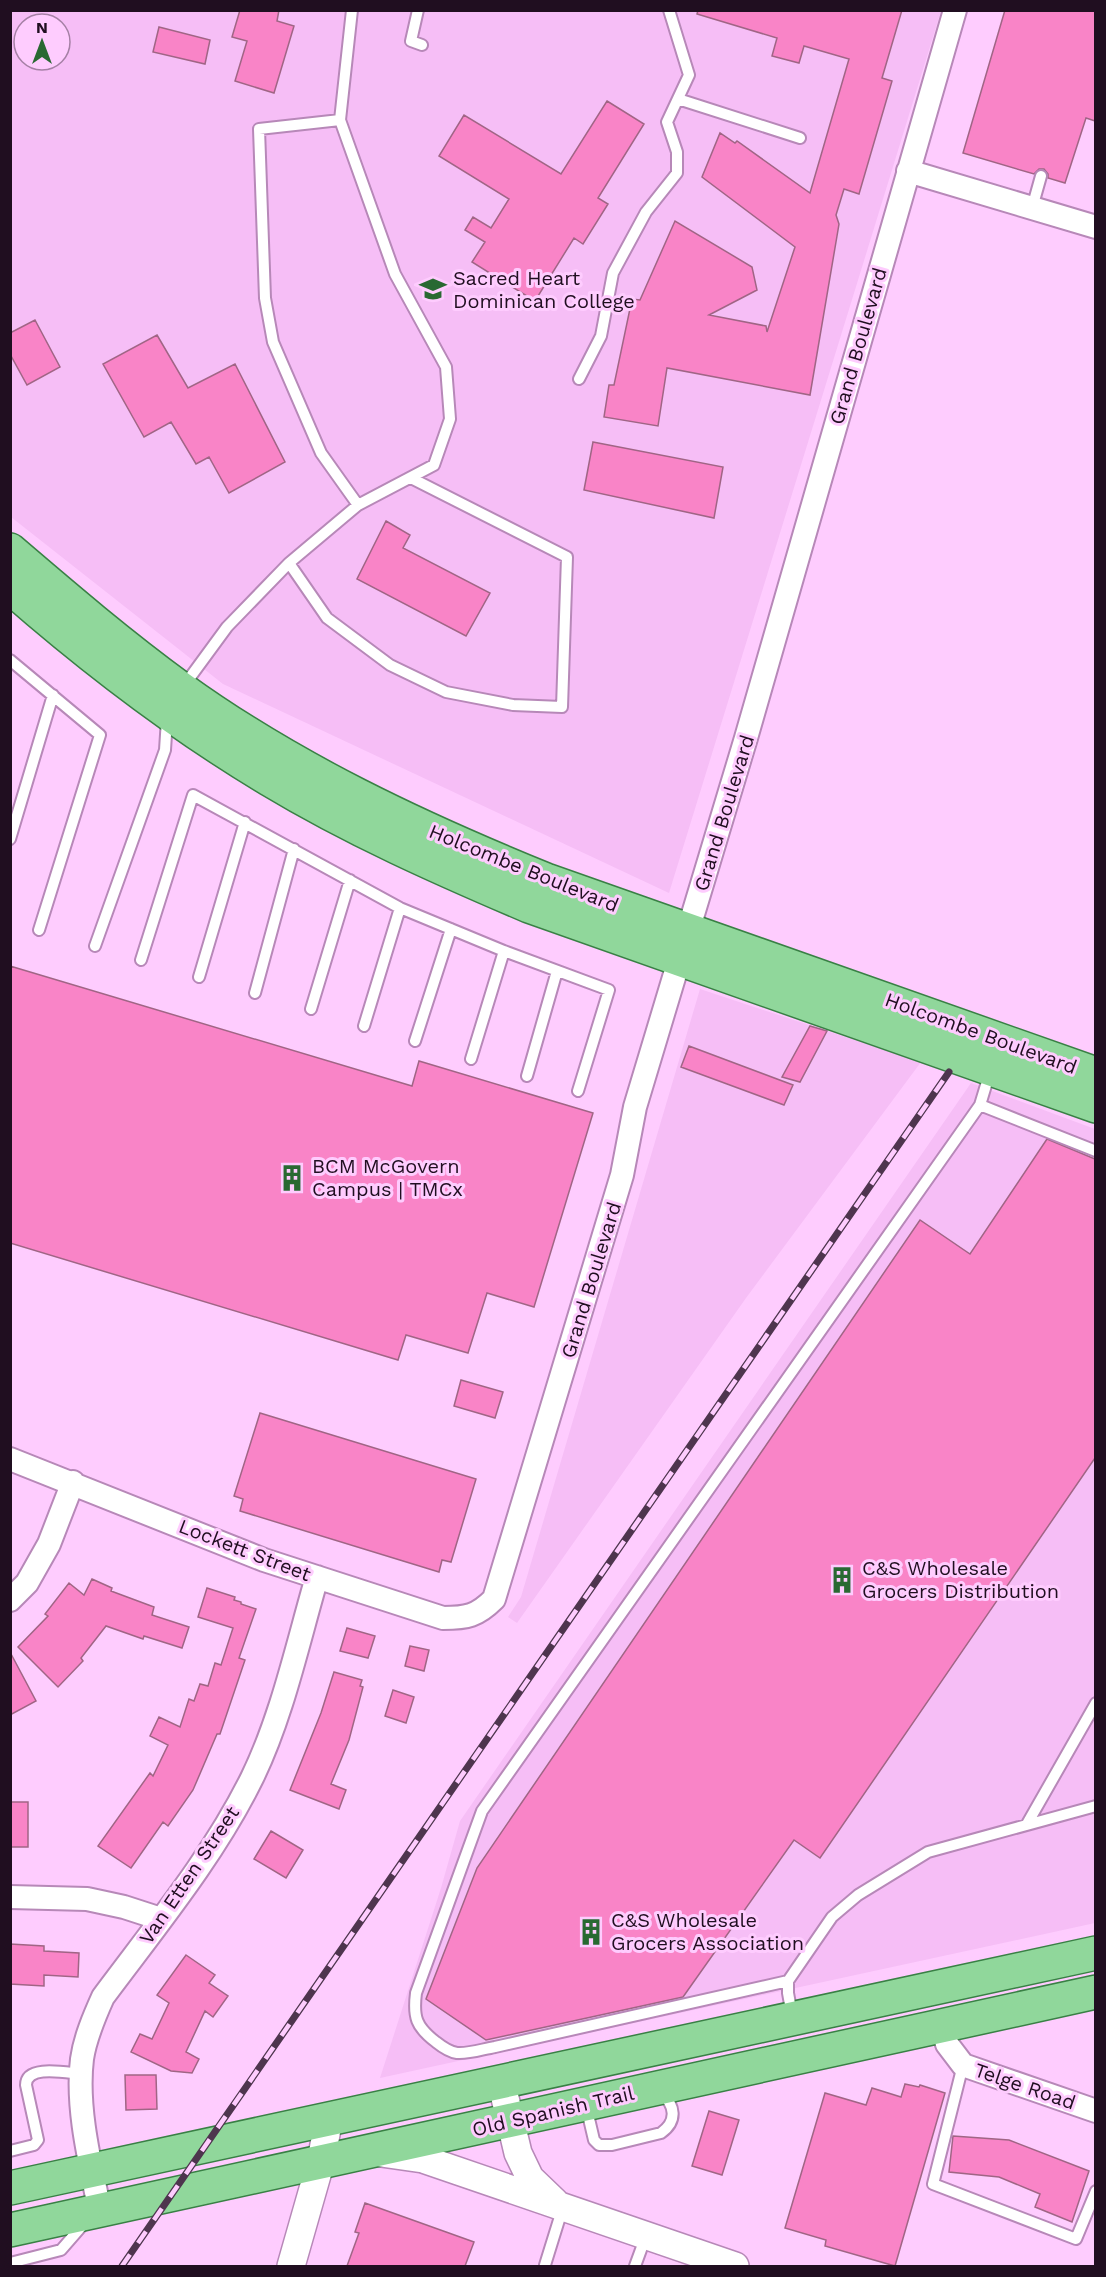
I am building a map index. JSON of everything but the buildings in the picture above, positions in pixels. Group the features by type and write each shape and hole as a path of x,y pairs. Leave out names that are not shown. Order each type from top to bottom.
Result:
{"main road":[{"name":"Holcombe Boulevard","path":"10,550 86,615 174,700 268,778 363,831 446,871 529,906 684,944 1095,1074"},
{"name":"Holcombe Boulevard","path":"10,587 60,630 174,700"},
{"name":"Holcombe Boulevard","path":"684,944 992,1069 1095,1106"},
{"name":"Old Spanish Trail","path":"10,2188 1095,1953"},
{"name":"Old Spanish Trail","path":"10,2230 1095,1992"},
{"path":"890,1997 898,2035"},
{"path":"648,2050 656,2088"}],"street":[{"name":"Grand Boulevard","path":"483,1610 494,1599 508,1558 622,1175 634,1107 749,727 955,10"},
{"path":"908,171 1095,227"},
{"name":"Lockett Street","path":"10,1459 73,1482 264,1560 443,1618 466,1618 483,1610"},
{"path":"10,1600 27,1583 49,1544 73,1482"},
{"name":"Van Etten Street","path":"90,2213 92,2170 80,2095 82,2058 91,2023 103,1997 161,1919 220,1833 253,1777 282,1697 317,1577"},
{"path":"10,1897 87,1899 124,1906 161,1919"},
{"name":"Telge Road","path":"942,2026 947,2044 963,2065 1095,2111"},
{"path":"501,2081 518,2152 530,2178 560,2206"},
{"path":"291,2266 321,2161 329,2118"},
{"path":"371,2152 423,2159 735,2266"}],"lane":[{"path":"95,946 165,750 174,700 227,627 290,563 358,505 434,465 450,418 446,367 395,274 340,120 352,10"},
{"path":"418,10 411,41 422,45"},
{"path":"579,379 601,336 614,273 646,212 677,173 677,152 667,122 689,75 669,10"},
{"path":"678,99 800,138"},
{"path":"340,120 259,129 265,298 273,342 321,453 358,505"},
{"path":"1032,208 1041,176"},
{"path":"290,563 327,618 390,665 446,692 513,705 562,707 567,557 411,478"},
{"path":"10,660 100,735 39,930"},
{"path":"10,838 53,695"},
{"path":"141,960 193,795 400,908 504,951 609,990 578,1091"},
{"path":"199,977 245,822"},
{"path":"255,993 294,849"},
{"path":"311,1009 350,880"},
{"path":"364,1026 400,908"},
{"path":"415,1041 451,929"},
{"path":"471,1059 504,951"},
{"path":"527,1076 557,971"},
{"path":"788,1981 495,2047 456,2053 424,2034 416,2020 414,2008 416,1993 482,1811 980,1105 992,1069"},
{"path":"980,1105 1095,1151"},
{"path":"1027,1824 1095,1703"},
{"path":"792,2018 788,1981 832,1917 858,1895 928,1852 1095,1806"},
{"path":"963,2065 933,2184 1076,2239 1095,2191"},
{"path":"10,2151 34,2145 38,2140 26,2085 29,2075 38,2071 82,2074"},
{"path":"586,2103 594,2140 599,2145 612,2145 661,2133 668,2128 672,2122 674,2110 670,2101 656,2088"},
{"path":"545,2265 560,2206"},
{"path":"10,2263 61,2250 90,2213"},
{"path":"634,2266 646,2236"}],"shaded area":[{"name":"Sacred Heart Dominican College","path":"10,11 941,11 669,893 223,684 11,517"},
{"path":"700,989 921,1062 746,1298 517,1623 508,1617 521,1597"},
{"path":"971,1083 1095,1129 1095,1923 380,2078 460,1821"}],"railway":[{"path":"122,2266 949,1072"}],"place":[{"name":"Sacred Heart Dominican College","path":"433,289"},
{"name":"BCM McGovern Campus | TMCx","path":"292,1178"},
{"name":"C&S Wholesale Grocers Distribution","path":"842,1580"},
{"name":"C&S Wholesale Grocers Association","path":"591,1932"}]}
